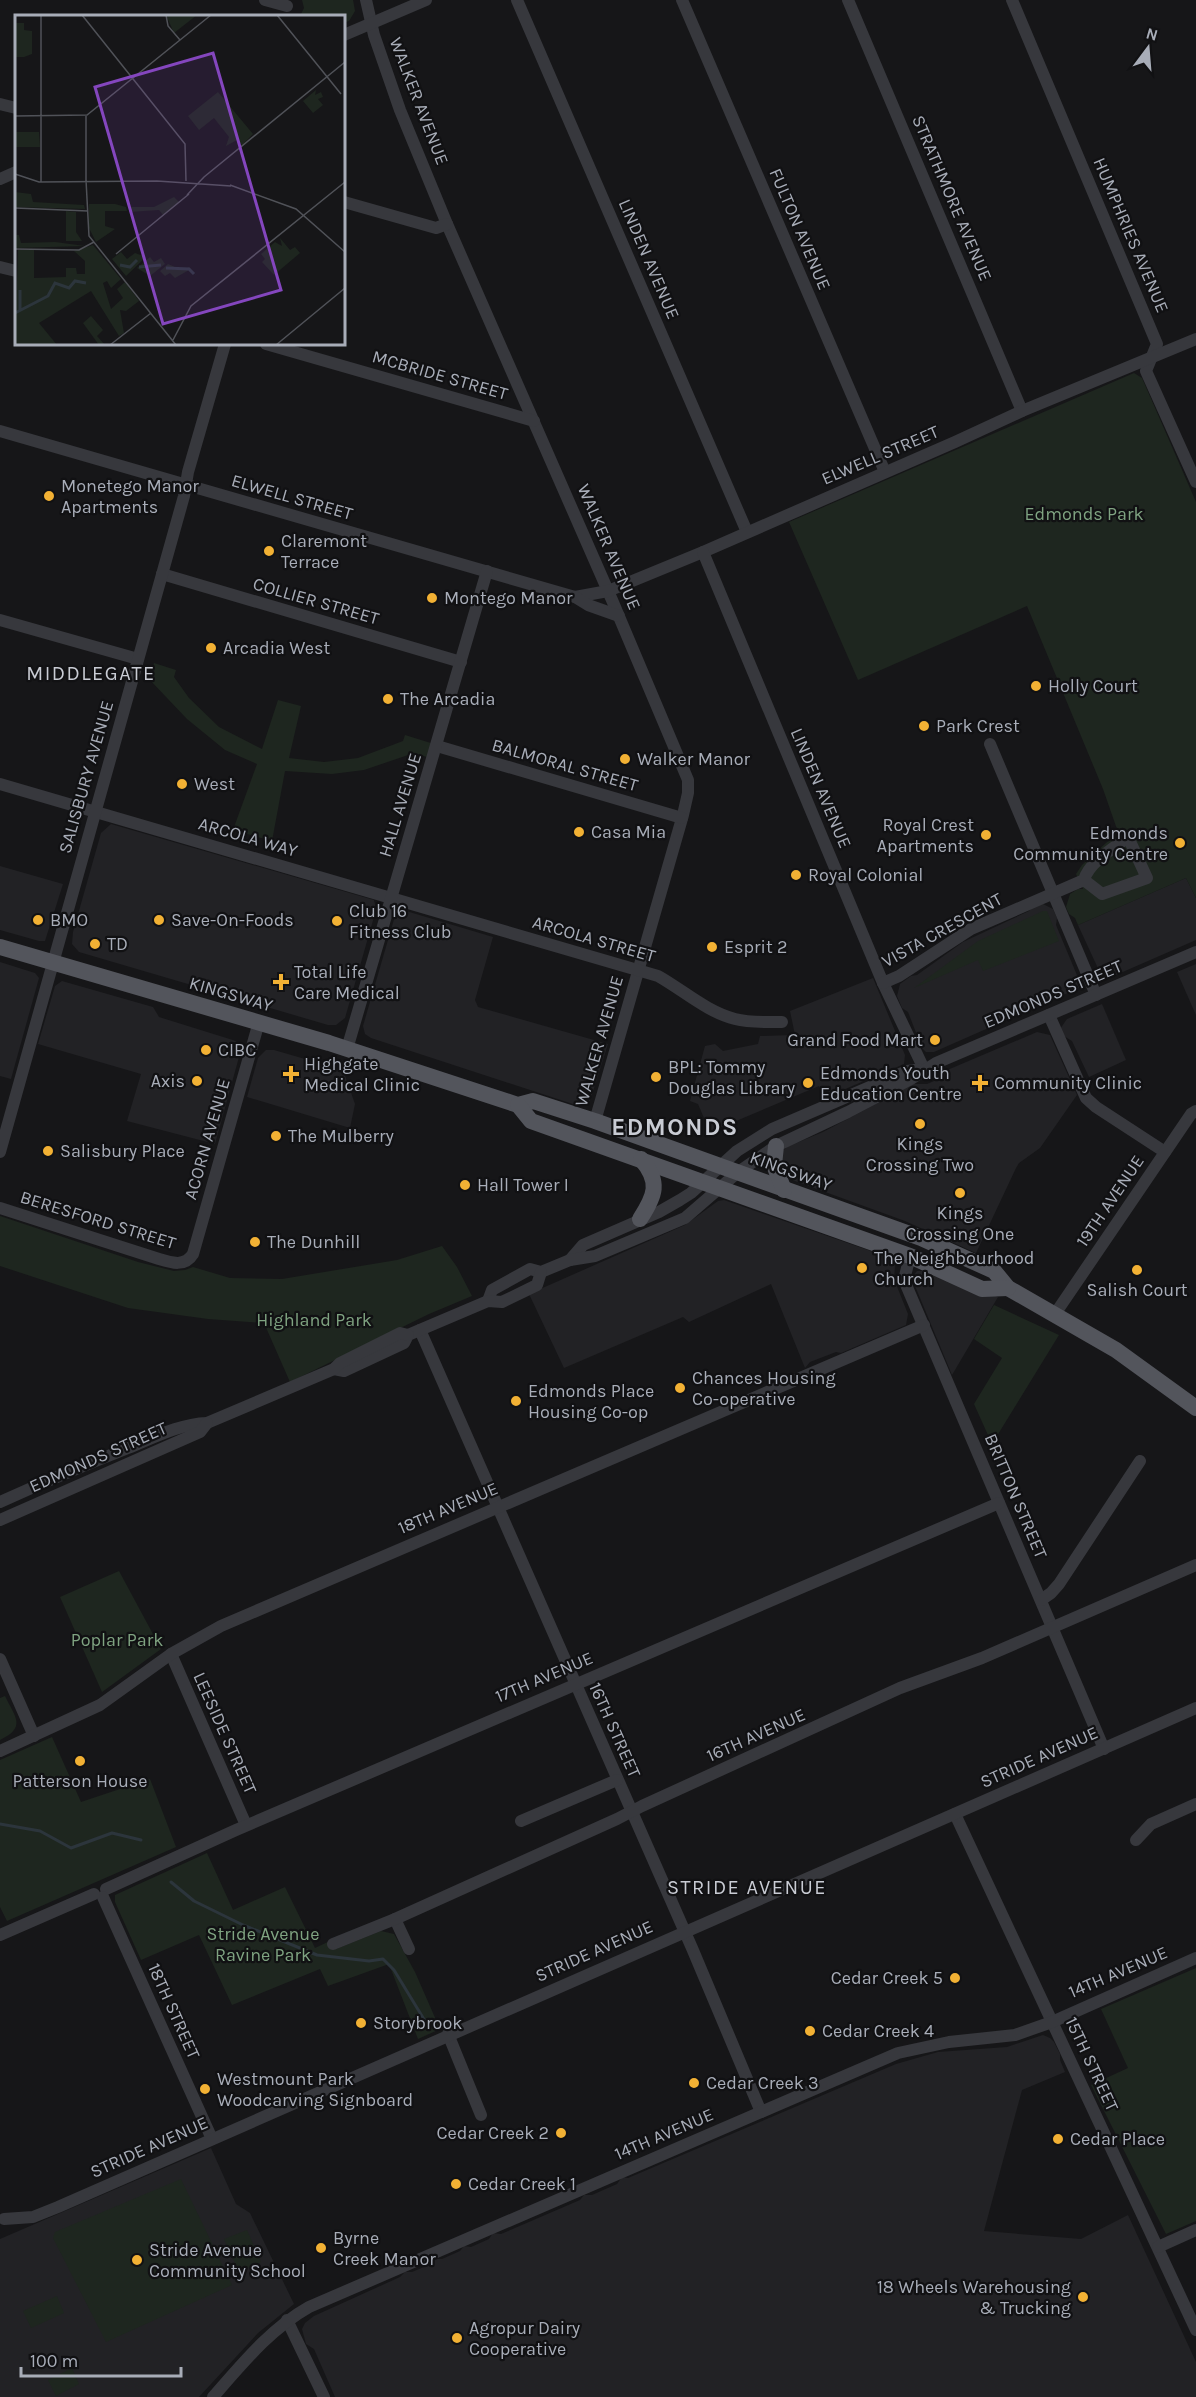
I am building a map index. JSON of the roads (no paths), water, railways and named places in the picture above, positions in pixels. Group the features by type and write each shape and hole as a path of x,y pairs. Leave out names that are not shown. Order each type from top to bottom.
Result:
{"main road":[{"name":"KINGSWAY","path":"0,947 347,1048 518,1105 531,1121 910,1256 982,1289 1008,1288"},
{"name":"KINGSWAY","path":"518,1105 533,1101 595,1120 921,1238 994,1272 1008,1288 1142,1367 1196,1408"},
{"path":"776,1146 774,1165 784,1190"},
{"path":"640,1159 650,1169 654,1192 640,1219"}],"street":[{"path":"265,0 287,6"},
{"name":"WALKER AVENUE","path":"366,0 371,23 400,110 447,224 685,772 688,793 682,818 595,1120"},
{"path":"345,35 426,0"},
{"name":"LINDEN AVENUE","path":"517,0 747,532"},
{"name":"FULTON AVENUE","path":"682,0 885,472"},
{"name":"STRATHMORE AVENUE","path":"848,0 1022,411"},
{"name":"HUMPHRIES AVENUE","path":"1012,0 1157,344 1146,371 1196,482"},
{"path":"0,104 15,108"},
{"path":"0,178 15,172"},
{"path":"345,202 436,228 447,224"},
{"path":"0,267 15,272"},
{"name":"ELWELL STREET","path":"575,597 608,591 703,552 1022,411 1196,339"},
{"name":"SALISBURY AVENUE","path":"0,1152 225,345"},
{"name":"MCBRIDE STREET","path":"269,345 534,421"},
{"name":"ELWELL STREET","path":"0,431 575,597 588,605 619,616"},
{"name":"LINDEN AVENUE","path":"703,552 883,983 924,1069"},
{"name":"HALL AVENUE","path":"347,1048 487,571"},
{"name":"COLLIER STREET","path":"162,574 461,662"},
{"path":"0,620 138,659"},
{"path":"990,744 1096,995"},
{"name":"BALMORAL STREET","path":"437,746 682,818"},
{"path":"0,784 95,811"},
{"name":"ARCOLA WAY","path":"95,811 390,898"},
{"path":"1128,837 1147,878 1102,894 1084,880 1086,874 1101,858 1128,837"},
{"name":"VISTA CRESCENT","path":"883,983 899,976 971,929 1053,891 1084,880"},
{"name":"ARCOLA STREET","path":"390,898 658,976 714,1010 735,1019 753,1022 782,1022"},
{"name":"EDMONDS STREET","path":"0,1502 162,1434 194,1424 207,1423 334,1369 340,1363 400,1333 408,1335 488,1301 502,1302 537,1285 541,1272 570,1260 595,1256 670,1225 685,1218 737,1173 776,1146 815,1129 911,1079 924,1069 1196,952"},
{"path":"1049,1015 1086,1098 1165,1152"},
{"name":"ACORN AVENUE","path":"185,1262 193,1254 259,1022"},
{"name":"EDMONDS STREET","path":"570,1260 584,1245 681,1200 751,1140 907,1071 924,1069"},
{"name":"19TH AVENUE","path":"1055,1314 1191,1114 1196,1111"},
{"name":"BERESFORD STREET","path":"0,1208 159,1259 176,1263 185,1262"},
{"name":"BRITTON STREET","path":"910,1256 904,1280 1104,1749"},
{"name":"18TH AVENUE","path":"0,1751 100,1705 171,1654 221,1626 924,1325"},
{"name":"16TH STREET","path":"420,1330 761,2112"},
{"name":"EDMONDS STREET","path":"0,1520 200,1432 207,1423"},
{"path":"1041,1600 1052,1593 1059,1584 1140,1461"},
{"name":"17TH AVENUE","path":"0,1935 101,1893 246,1825 999,1503"},
{"name":"16TH AVENUE","path":"333,1944 395,1919 900,1688 982,1658 1196,1565"},
{"name":"LEESIDE STREET","path":"171,1654 246,1825"},
{"path":"0,1659 34,1736"},
{"name":"STRIDE AVENUE","path":"4,2219 33,2217 1196,1708"},
{"path":"521,1821 617,1780"},
{"path":"1136,1840 1151,1824 1196,1804"},
{"name":"15TH STREET","path":"955,1814 1196,2330"},
{"name":"18TH STREET","path":"101,1893 212,2139"},
{"path":"395,1919 409,1949"},
{"name":"14TH AVENUE","path":"213,2397 268,2337 287,2320 309,2307 898,2053 949,2042 1009,2037 1052,2022 1196,1958"},
{"path":"448,2034 481,2115"},
{"path":"1158,2247 1196,2230"},
{"path":"287,2320 324,2397"}],"waterway":[{"path":"0,1824 40,1831 71,1848 112,1833 141,1840"},
{"path":"171,1882 194,1901 243,1925 317,1955 369,1961 383,1959 394,1970 425,2021"}],"place":[{"name":"Monetego Manor Apartments","path":"49,496"},
{"name":"Claremont Terrace","path":"269,551"},
{"name":"Montego Manor","path":"432,598"},
{"name":"Arcadia West","path":"211,648"},
{"name":"Holly Court","path":"1036,686"},
{"name":"The Arcadia","path":"388,699"},
{"name":"Park Crest","path":"924,726"},
{"name":"Walker Manor","path":"625,759"},
{"name":"West","path":"182,784"},
{"name":"Casa Mia","path":"579,832"},
{"name":"Royal Crest Apartments","path":"986,835"},
{"name":"Edmonds Community Centre","path":"1180,843"},
{"name":"Royal Colonial","path":"796,875"},
{"name":"BMO","path":"38,920"},
{"name":"Save-On-Foods","path":"159,920"},
{"name":"Club 16 Fitness Club","path":"337,921"},
{"name":"TD","path":"95,944"},
{"name":"Esprit 2","path":"712,947"},
{"name":"Total Life Care Medical","path":"281,982"},
{"name":"Grand Food Mart","path":"935,1040"},
{"name":"CIBC","path":"206,1050"},
{"name":"Highgate Medical Clinic","path":"291,1074"},
{"name":"BPL: Tommy Douglas Library","path":"656,1077"},
{"name":"Axis","path":"197,1081"},
{"name":"Edmonds Youth Education Centre","path":"808,1083"},
{"name":"Community Clinic","path":"980,1083"},
{"name":"Kings Crossing Two","path":"920,1124"},
{"name":"The Mulberry","path":"276,1136"},
{"name":"Salisbury Place","path":"48,1151"},
{"name":"Hall Tower I","path":"465,1185"},
{"name":"Kings Crossing One","path":"960,1193"},
{"name":"The Dunhill","path":"255,1242"},
{"name":"The Neighbourhood Church","path":"862,1268"},
{"name":"Salish Court","path":"1137,1270"},
{"name":"Chances Housing Co-operative","path":"680,1388"},
{"name":"Edmonds Place Housing Co-op","path":"516,1401"},
{"name":"Patterson House","path":"80,1761"},
{"name":"Cedar Creek 5","path":"955,1978"},
{"name":"Storybrook","path":"361,2023"},
{"name":"Cedar Creek 4","path":"810,2031"},
{"name":"Cedar Creek 3","path":"694,2083"},
{"name":"Westmount Park Woodcarving Signboard","path":"205,2089"},
{"name":"Cedar Creek 2","path":"561,2133"},
{"name":"Cedar Place","path":"1058,2139"},
{"name":"Cedar Creek 1","path":"456,2184"},
{"name":"Byrne Creek Manor","path":"321,2248"},
{"name":"Stride Avenue Community School","path":"137,2260"},
{"name":"18 Wheels Warehousing & Trucking","path":"1083,2297"},
{"name":"Agropur Dairy Cooperative","path":"457,2338"}],"district":[{"name":"MIDDLEGATE","path":"91,673"},
{"name":"EDMONDS","path":"675,1127"},
{"name":"STRIDE AVENUE","path":"747,1887"}],"park label":[{"name":"Edmonds Park","path":"1084,514"},
{"name":"Highland Park","path":"314,1320"},
{"name":"Poplar Park","path":"117,1640"},
{"name":"Stride Avenue Ravine Park","path":"263,1944"}]}
